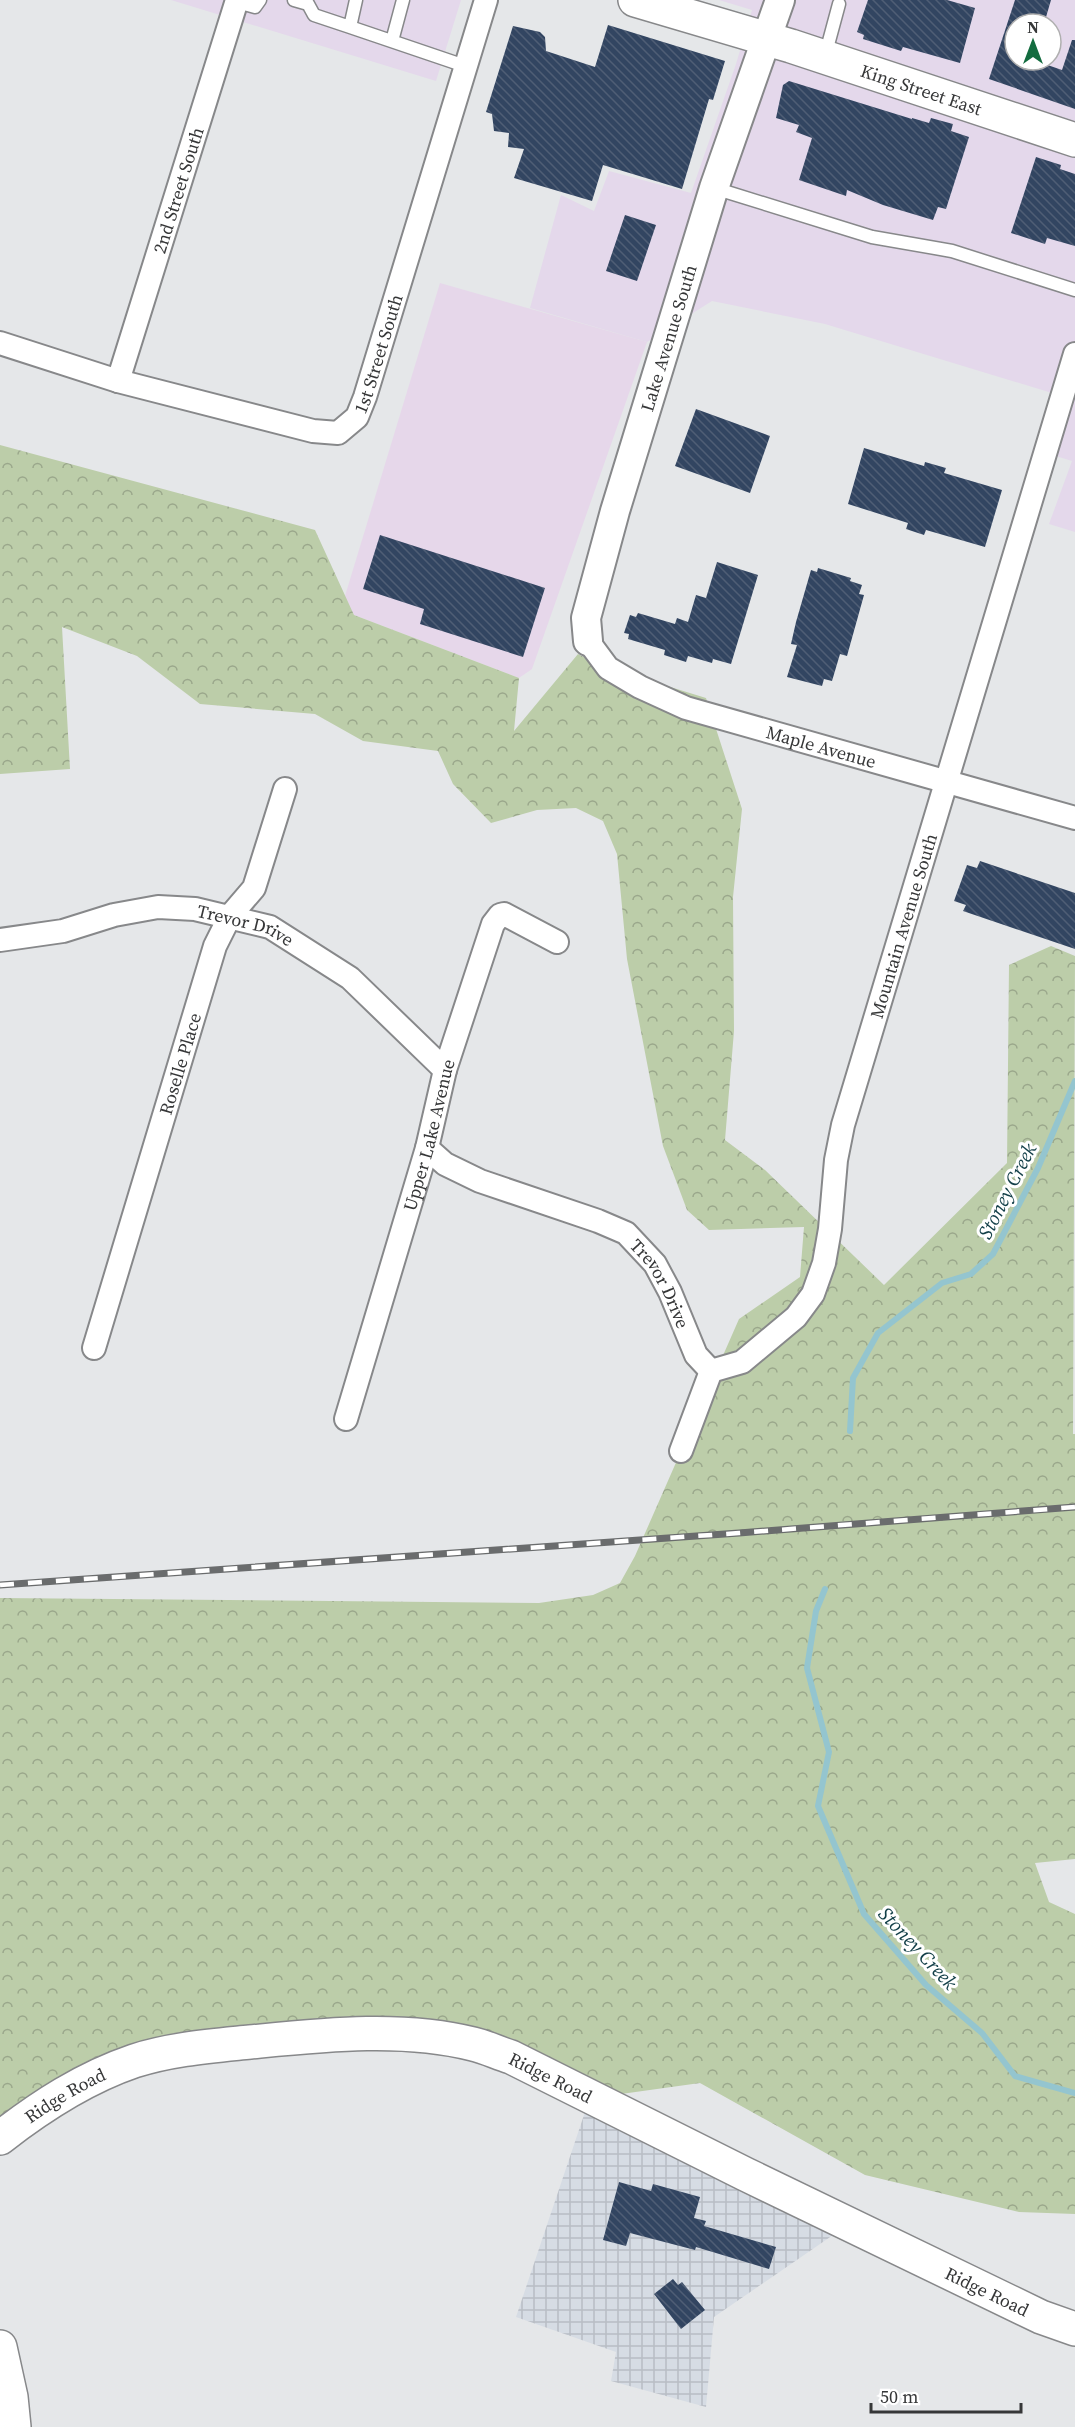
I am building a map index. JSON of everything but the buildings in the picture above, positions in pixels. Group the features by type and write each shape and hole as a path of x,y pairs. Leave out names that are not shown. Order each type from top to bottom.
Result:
{"main road":[{"name":"King Street East","path":"635,0 825,57 1075,140"},
{"name":"Ridge Road","path":"0,2138 37,2109 85,2081 133,2061 162,2054 287,2039 386,2034 437,2037 464,2042 511,2057 795,2198 1041,2316 1075,2329"},
{"path":"0,2347 11,2397 14,2427"}],"street":[{"name":"1st Street South","path":"0,343 118,381 313,431 338,433 357,417 486,0"},
{"name":"Lake Avenue South","path":"588,641 586,618 615,511 714,188 780,0"},
{"name":"2nd Street South","path":"118,381 237,1"},
{"name":"Mountain Avenue South","path":"711,1371 742,1362 796,1317 813,1294 824,1263 830,1229 836,1160 843,1125 1071,377 1075,354"},
{"name":"Maple Avenue","path":"588,641 608,668 640,687 686,708 1075,818"},
{"name":"Roselle Place","path":"94,1348 215,946 230,916 254,888 285,789"},
{"name":"Trevor Drive","path":"0,940 63,930 114,915 158,907 195,909 270,927 350,978 445,1070"},
{"name":"Upper Lake Avenue","path":"346,1419 427,1148 445,1070 493,924 500,915 504,914 557,942"},
{"name":"Trevor Drive","path":"427,1148 445,1164 480,1181 598,1221 626,1233 655,1264 670,1292 696,1355 711,1371"},
{"path":"681,1451 711,1371"}],"lane":[{"path":"237,1 255,7 260,0"},
{"path":"294,0 308,4 315,15 465,66"},
{"path":"350,27 356,0"},
{"path":"392,40 403,0"},
{"path":"825,57 839,4"},
{"path":"714,188 872,237 952,251 1075,290"}],"shaded area":[{"path":"171,0 461,0 436,81"},
{"path":"719,0 1075,0 1075,532 1049,524 1072,461 1033,449 1052,393 825,324 712,301 647,342 530,308 561,195 594,211 609,171 691,193 736,64 752,10"},
{"path":"440,283 647,342 532,669 519,678 354,615 345,596"},
{"path":"586,2109 836,2233 714,2317 706,2407 611,2381 616,2352 516,2317"}],"green space":[{"path":"0,445 315,530 354,615 519,678 514,731 578,654 599,665 706,698 742,809 733,897 734,1031 725,1140 765,1170 884,1285 1007,1163 1009,965 1051,946 1075,956 1073,1434 1075,1434 1075,1859 1035,1863 1049,1902 1075,1914 1075,2214 1019,2212 865,2175 700,2083 614,2095 461,2029 228,2028 96,2057 0,2117 0,1598 539,1603 593,1595 620,1583 635,1556 739,1319 800,1277 804,1227 709,1230 687,1210 663,1146 627,959 617,854 603,821 576,808 537,810 491,823 453,784 438,751 363,741 315,714 200,704 137,656 62,627 70,769 0,774"}],"waterway":[{"name":"Stoney Creek","path":"850,1431 853,1378 878,1333 942,1283 971,1274 993,1254 1038,1168 1075,1081"},
{"name":"Stoney Creek","path":"825,1589 816,1611 807,1668 829,1752 818,1806 864,1914 926,1985 982,2033 1015,2076 1075,2093"}],"railway":[{"path":"0,1585 1075,1507"}]}
